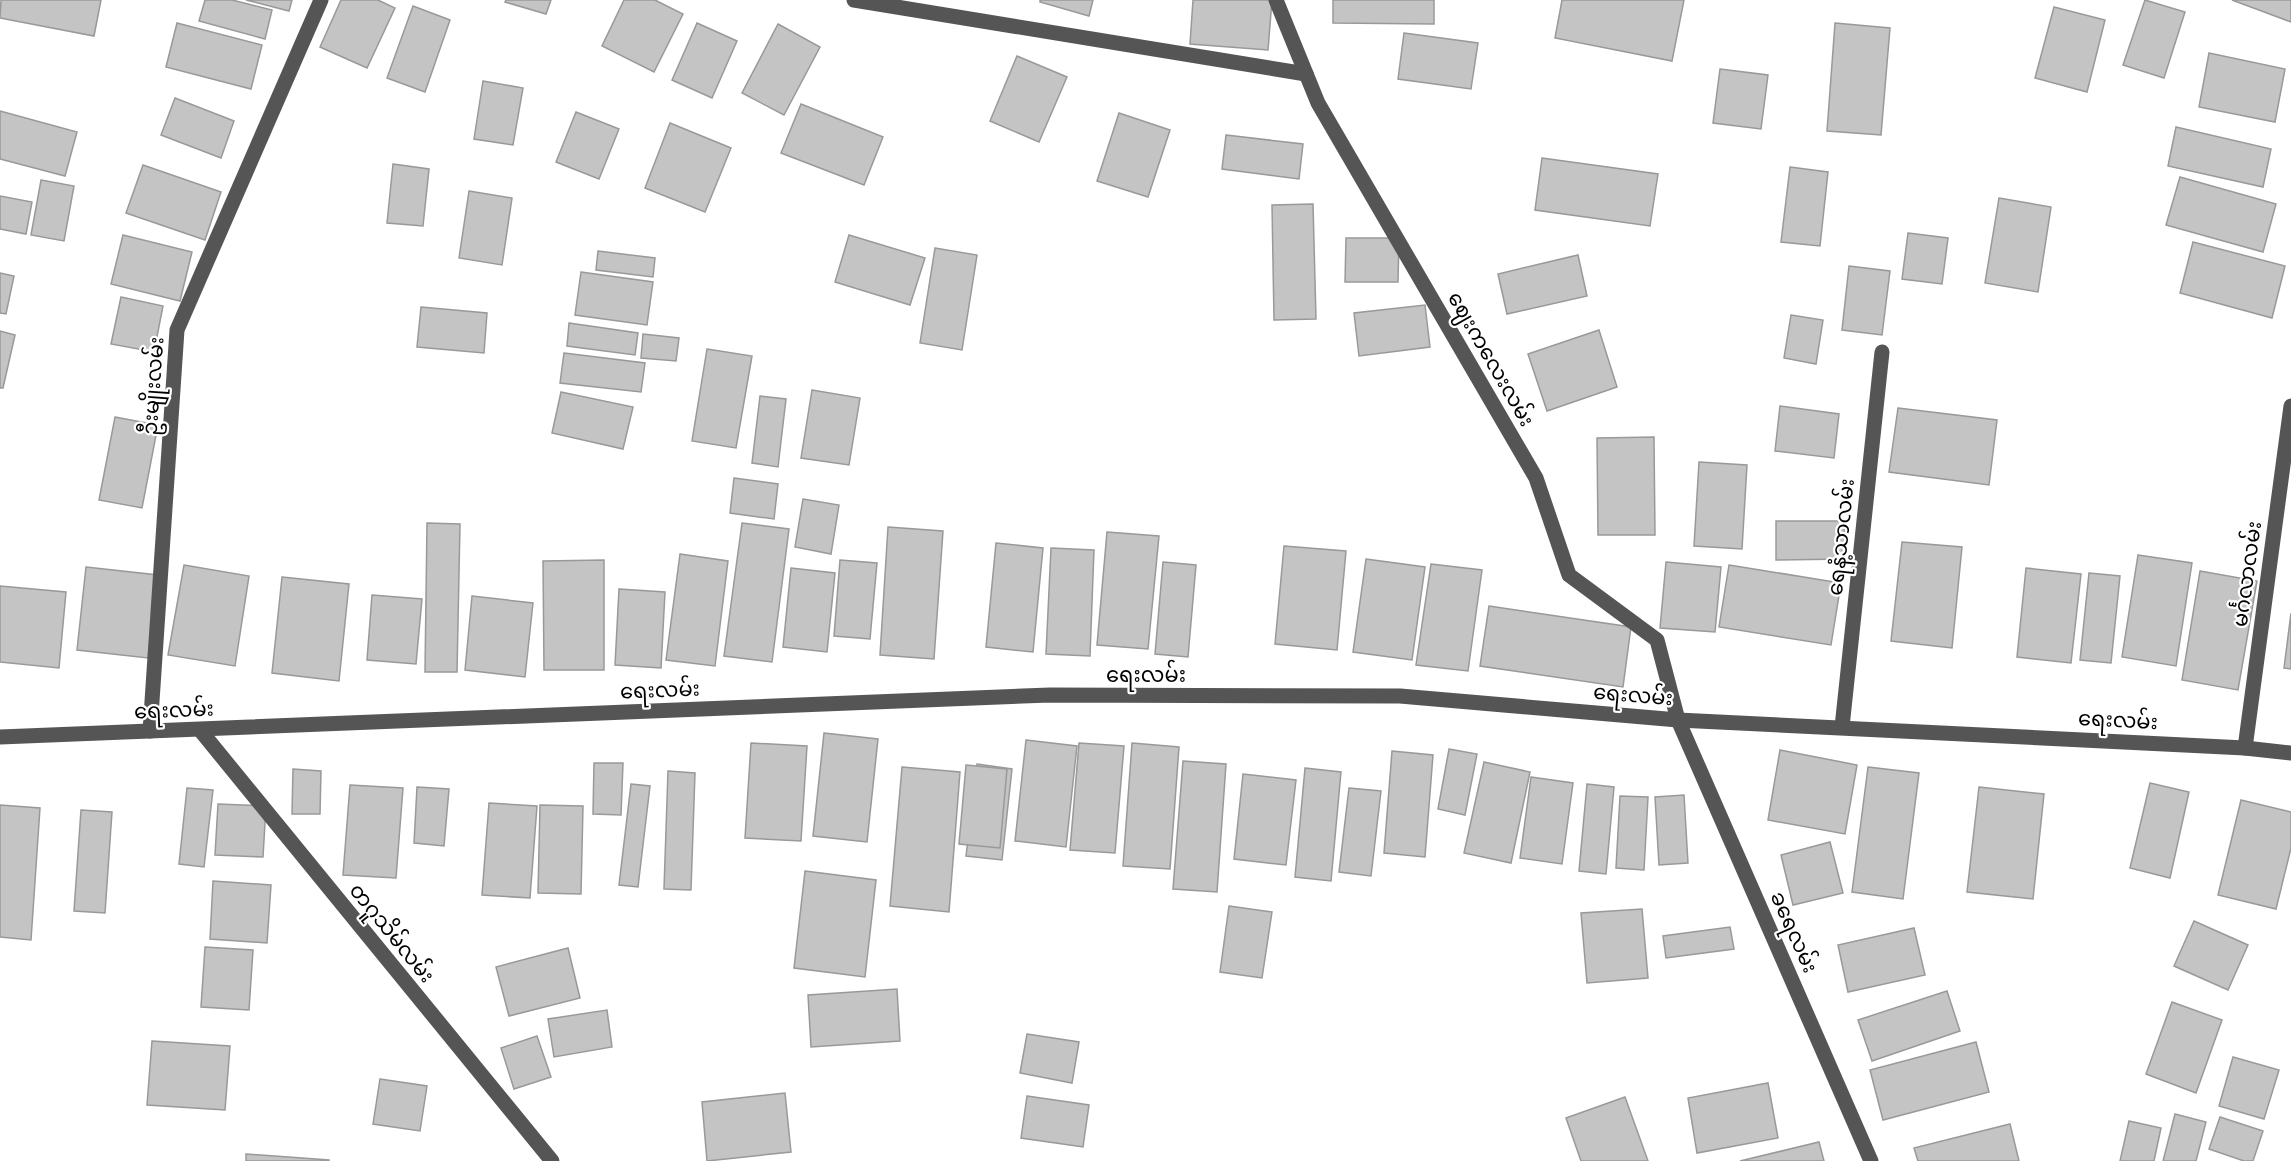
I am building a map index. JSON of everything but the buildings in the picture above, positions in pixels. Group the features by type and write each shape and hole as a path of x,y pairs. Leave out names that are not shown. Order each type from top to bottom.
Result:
{"street":[{"name":"ဦးမျိုးလမ်း","path":"150,731 177,330 321,0"},
{"path":"854,0 1306,74"},
{"name":"ဈေးကလေးလမ်း","path":"1276,0 1318,103 1536,478 1569,575 1657,640 1678,720"},
{"name":"ရေနံ့သာလမ်း","path":"1842,728 1882,352"},
{"name":"မင်္ဂလာလမ်း","path":"2245,748 2291,406"},
{"name":"ရေးလမ်း","path":"0,737 1050,695 1400,696 1678,720 2245,748 2291,753"},
{"name":"ခရေလမ်း","path":"1678,720 1871,1161"},
{"name":"တဂူသိမ်လမ်း","path":"200,730 552,1161"}]}
